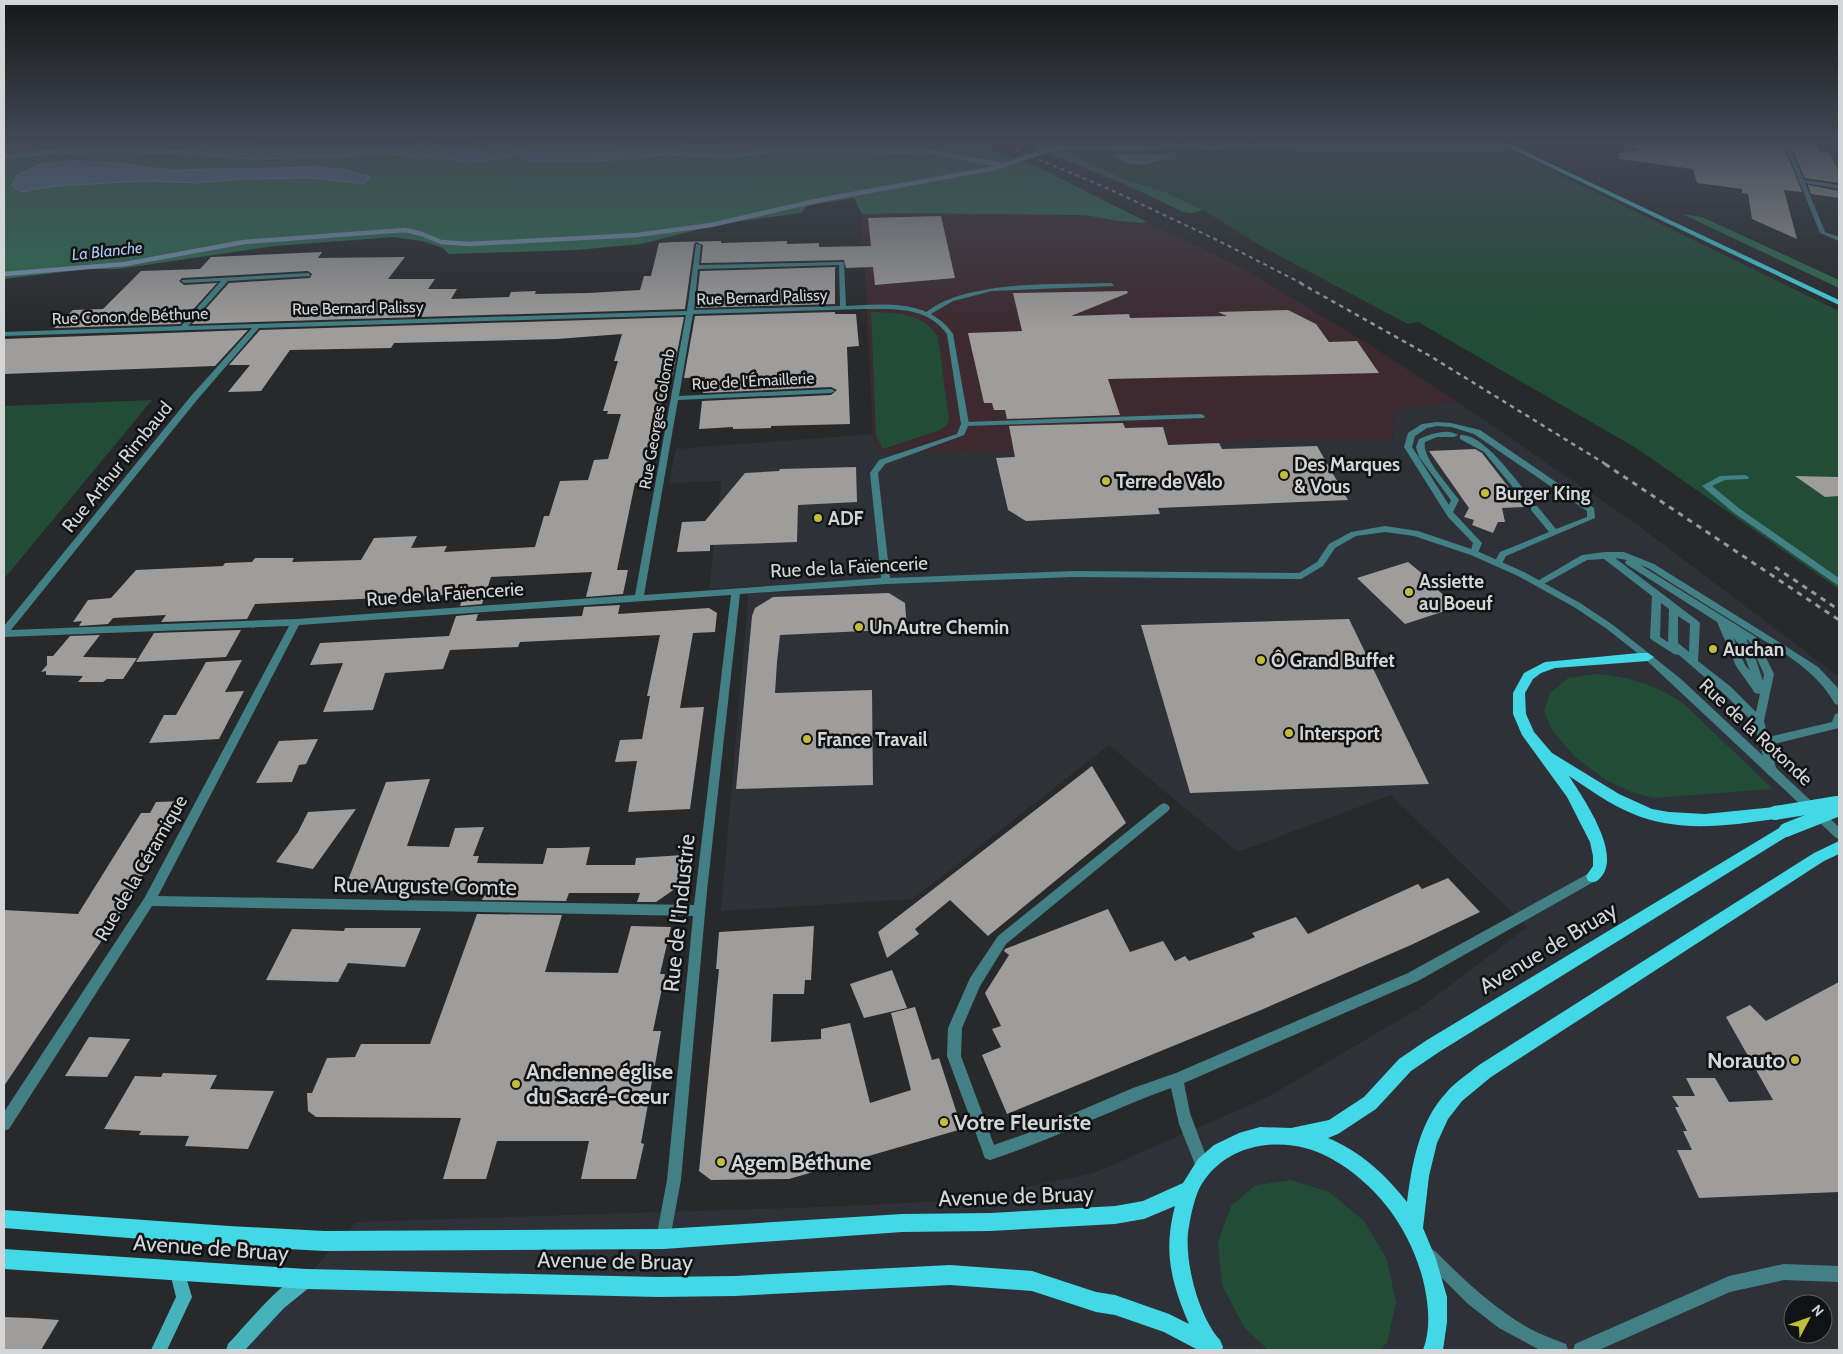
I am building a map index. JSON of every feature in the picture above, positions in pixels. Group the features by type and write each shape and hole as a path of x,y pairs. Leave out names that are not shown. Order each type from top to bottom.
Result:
{"main road":[{"path":"1631,204 1839,303"},
{"path":"1647,204 1839,295"},
{"path":"1593,876 1600,868 1601,855 1595,835 1574,795 1547,756 1530,736 1521,719 1518,694 1522,682 1532,672 1549,665 1648,657"},
{"path":"1547,756 1637,809 1678,820 1728,820 1838,805"},
{"name":"Avenue de Bruay","path":"1292,1136 1332,1128 1370,1103 1405,1065 1412,1060 1786,830 1838,805"},
{"path":"1414,1227 1425,1149 1438,1120 1452,1099 1485,1071 1819,857 1839,847"},
{"path":"1214,1349 1190,1307 1179,1266 1179,1226 1187,1191 1203,1167 1220,1151 1242,1140 1266,1135 1292,1136 1326,1146 1359,1166 1389,1193 1414,1227 1425,1251 1438,1299 1435,1345 1433,1350"},
{"name":"Avenue de Bruay","path":"4,1219 229,1236 325,1241 664,1239 902,1223 990,1222 1115,1215 1144,1210 1187,1191"},
{"name":"Avenue de Bruay","path":"4,1259 306,1279 658,1287 735,1286 959,1276 1032,1281 1096,1302 1115,1305 1169,1324 1214,1349"}],"street":[{"path":"1811,204 1824,233 1839,240"},
{"name":"Rue Georges Colomb","path":"639,598 690,313 698,245"},
{"path":"696,267 842,262 843,307"},
{"path":"184,281 308,275"},
{"path":"183,328 225,280"},
{"path":"927,314 951,300 992,289 1112,285"},
{"name":"Rue Bernard Palissy","path":"258,325 843,307 894,308 927,314 946,325 950,334 965,424"},
{"name":"Rue Conon de Béthune","path":"4,334 258,325"},
{"name":"Rue Arthur Rimbaud","path":"4,633 194,398 258,325"},
{"name":"Rue de l'Émaillerie","path":"675,398 831,391"},
{"path":"886,581 874,473 882,462 960,435 965,424 1201,416"},
{"path":"1474,553 1478,543 1449,512 1408,447 1411,435 1425,426 1451,425 1477,432 1591,510 1591,518 1503,554 1498,563"},
{"path":"1449,512 1455,500 1423,457 1420,447 1422,441 1431,436 1459,436 1480,444 1524,495"},
{"path":"1744,477 1723,478 1706,486 1737,511 1839,582"},
{"path":"1534,508 1555,533"},
{"name":"Rue de la Faïencerie","path":"4,633 296,622 886,581 1073,574 1301,576 1320,564 1332,546 1354,534 1385,529 1415,533 1498,563 1539,583 1610,627 1648,657"},
{"path":"1605,554 1695,623 1693,662"},
{"path":"1539,583 1585,557 1605,554 1624,555 1651,566 1787,651 1814,670 1833,690 1839,701"},
{"path":"1617,555 1753,639 1769,674 1759,721 1772,772"},
{"name":"Rue de l'Industrie","path":"664,1239 674,1180 700,911 736,591"},
{"path":"1657,594 1654,638 1693,662"},
{"path":"1674,608 1673,644 1727,690 1759,721"},
{"path":"1721,620 1739,636 1755,669 1759,690 1765,700"},
{"name":"Rue de la Céramique","path":"4,1124 149,901 296,622"},
{"name":"Rue de la Rotonde","path":"1648,657 1839,834"},
{"path":"1764,742 1836,725 1839,717"},
{"path":"1164,808 1002,940 976,982 955,1028 954,1056 990,1154 1029,1140 1133,1095 1177,1079 1413,977 1593,876"},
{"name":"Rue Auguste Comte","path":"149,901 700,911"},
{"path":"1177,1079 1177,1096 1186,1126 1203,1167"},
{"path":"1425,1251 1465,1293 1482,1307 1526,1337 1560,1350"},
{"path":"159,1350 184,1298 177,1269"},
{"path":"1581,1350 1729,1284 1784,1272 1839,1274"},
{"path":"234,1350 278,1302 306,1279"}],"shaded area":[{"path":"972,213 1090,216 1137,224 1147,222 1242,268 1365,342 1456,401 1395,410 1392,440 1272,440 1008,452 879,451 873,434 862,214"},
{"path":"1456,401 1636,524 1839,677 1839,1350 242,1350 356,1222 822,1207 965,1200 1094,1173 1268,1097 1423,1006 1527,927 1391,795 1238,852 1109,745 913,899 721,911 749,587 709,589 721,481 669,483 676,449 873,434 879,451 1008,452 1272,440 1392,440 1395,410"}],"green space":[{"path":"4,204 818,204 807,206 801,213 720,224 641,244 576,250 449,254 443,248 422,241 394,237 275,246 118,269 87,269 4,279"},
{"path":"857,204 1112,204 1147,222 1138,223 1079,215 862,214"},
{"path":"1167,204 1191,204 1203,210 1192,213 1183,212"},
{"path":"1191,204 1620,204 1839,311 1839,589 1636,448 1418,322 1408,324 1259,245"},
{"path":"1682,214 1702,217 1839,280 1839,288"},
{"path":"871,312 909,316 925,323 938,337 949,420 947,425 940,430 883,449 876,435"},
{"path":"152,400 4,579 4,406"},
{"path":"1596,674 1620,677 1642,683 1663,691 1684,704 1773,789 1654,798 1634,793 1606,780 1575,757 1552,730 1544,711 1550,693 1568,678"},
{"path":"1291,1180 1329,1192 1363,1220 1387,1259 1396,1303 1387,1343 1379,1350 1268,1350 1244,1327 1222,1285 1218,1242 1231,1206 1256,1185"}],"building":[{"path":"1750,204 1788,204 1797,239 1752,219"},
{"path":"941,216 955,278 875,285 873,267 846,268 844,260 701,263 703,245 696,242 694,244 685,309 192,324 229,283 310,278 312,274 308,271 182,278 179,281 184,285 217,283 180,324 54,328 73,310 103,309 141,271 200,269 211,257 322,252 318,258 405,257 388,279 435,279 428,289 457,289 451,299 509,297 511,292 536,291 535,294 588,293 640,290 644,276 651,276 659,243 721,241 721,243 787,241 787,244 819,243 819,247 871,246 868,218"},
{"path":"837,267 835,268 835,304 696,308 700,271"},
{"path":"1127,291 1128,293 1071,316 1129,314 1130,318 1227,316 1218,312 1288,310 1316,324 1329,342 1357,341 1379,373 1108,379 1120,415 1007,419 1005,410 994,410 992,403 984,403 968,333 1022,331 1013,293"},
{"path":"835,312 835,314 856,314 859,346 847,347 850,424 699,429 702,401 831,395 837,390 831,387 703,393 705,377 684,378 695,316"},
{"path":"684,317 672,379 667,379 646,482 635,483 617,570 628,570 623,594 586,597 592,572 491,577 482,604 460,606 464,594 255,604 247,619 161,622 166,615 113,618 108,624 79,626 82,621 73,622 88,600 111,598 136,570 223,566 225,563 252,562 255,558 294,558 292,562 361,560 374,538 417,536 411,548 447,546 444,552 535,547 544,516 549,516 560,481 588,480 594,460 608,459 621,414 607,414 608,411 603,411 618,361 614,361 622,334 557,339 394,343 391,348 290,350 261,391 228,392 250,365 229,365 260,330"},
{"path":"248,330 215,366 4,374 4,339"},
{"path":"1123,423 1125,428 1163,427 1168,445 1219,443 1222,449 1317,446 1348,500 1158,508 1160,514 1026,521 1008,510 996,458 1015,457 1009,426"},
{"name":"Burger King","path":"1475,449 1482,453 1524,507 1502,508 1505,522 1498,522 1493,533 1472,525 1474,520 1464,517 1469,508 1429,451"},
{"path":"856,467 857,502 798,505 797,542 710,545 710,551 677,552 682,522 705,521 745,473 779,471 780,469"},
{"path":"1795,476 1839,477 1839,496 1825,497"},
{"name":"Assiette au Boeuf","path":"1408,562 1435,584 1432,585 1457,607 1405,624 1357,578"},
{"name":"France Travail","path":"889,593 905,603 907,629 780,635 777,662 775,693 872,690 873,785 736,789 752,616 755,608 773,597"},
{"path":"620,605 618,614 709,608 717,613 715,632 693,633 680,708 704,707 690,809 628,812 637,761 615,762 620,740 642,739 650,696 647,696 660,635 520,642 518,647 450,650 443,669 385,673 373,710 323,712 343,663 310,665 320,643 449,636 456,616 478,614 476,621 582,616 584,607"},
{"path":"1349,619 1429,784 1190,793 1141,625"},
{"path":"241,630 226,657 136,662 154,633"},
{"path":"100,635 83,657 137,658 123,679 107,679 103,682 78,682 83,676 46,675 46,671 41,672 47,665 47,656 53,656 70,636"},
{"path":"242,660 225,692 244,691 219,739 149,743 164,715 176,715 206,662"},
{"path":"318,739 306,764 299,765 292,782 256,783 279,741"},
{"path":"1092,766 1126,823 988,936 950,900 915,929 919,934 887,958 878,932"},
{"path":"430,779 407,846 449,847 455,828 484,827 473,856 479,856 477,863 543,864 547,848 590,847 586,865 635,865 636,858 684,855 679,886 656,902 637,902 640,893 569,893 566,901 482,900 486,891 345,888 386,782"},
{"path":"185,801 125,906 4,1086 4,910 78,914 141,813 150,813 156,802"},
{"path":"356,809 313,869 276,862 298,832 308,812"},
{"path":"1448,878 1480,912 1411,945 1261,1010 1007,1114 982,1055 1001,1047 992,1029 1001,1026 985,993 1009,955 1004,951 1005,949 1108,909 1130,952 1163,941 1175,961 1185,956 1189,961 1248,940 1255,937 1252,933 1296,917 1308,934 1418,884 1422,889"},
{"path":"477,914 562,915 545,972 618,973 631,926 671,927 660,974 665,974 653,1031 661,1031 641,1143 644,1144 636,1179 581,1179 589,1141 497,1141 486,1179 443,1179 461,1118 316,1117 308,1111 307,1093 312,1093 327,1058 355,1057 361,1044 430,1044"},
{"path":"814,926 811,980 805,980 804,994 773,994 771,1042 821,1039 821,1029 850,1023 870,1103 911,1090 891,1013 915,1007 932,1060 939,1058 962,1129 789,1179 711,1180 699,1171 719,969 716,969 719,932"},
{"path":"345,928 421,928 405,967 348,963 338,982 266,980 292,929 344,931"},
{"path":"892,970 907,1008 864,1018 850,984"},
{"path":"1839,982 1839,1192 1699,1198 1677,1150 1692,1150 1683,1131 1687,1131 1675,1107 1679,1107 1672,1096 1695,1096 1686,1078 1715,1078 1729,1102 1773,1100 1726,1017 1750,1005 1766,1021"},
{"path":"89,1037 130,1039 107,1077 65,1076"},
{"path":"163,1073 217,1075 210,1089 274,1091 248,1149 185,1146 189,1136 139,1135 141,1131 104,1129 135,1076 161,1077"},
{"path":"4,1317 59,1320 41,1350 4,1350"}],"waterway":[{"name":"La Blanche","path":"4,274 125,264 244,242 405,230 422,234 441,242 469,244 637,235 711,225 802,204"}],"railway":[{"path":"1141,204 1303,284"},
{"path":"1300,283 1430,356 1607,465"},
{"path":"1605,464 1839,620"},
{"path":"1775,567 1839,610"}],"place":[{"name":"Des Marques & Vous","path":"1284,475"},
{"name":"Terre de Vélo","path":"1106,481"},
{"name":"Burger King","path":"1485,493"},
{"name":"ADF","path":"818,518"},
{"name":"Assiette au Boeuf","path":"1409,592"},
{"name":"Un Autre Chemin","path":"859,627"},
{"name":"Auchan","path":"1713,649"},
{"name":"Ô Grand Buffet","path":"1261,660"},
{"name":"Intersport","path":"1289,733"},
{"name":"France Travail","path":"807,739"},
{"name":"Norauto","path":"1795,1060"},
{"name":"Ancienne église du Sacré-Cœur","path":"516,1084"},
{"name":"Votre Fleuriste","path":"944,1122"},
{"name":"Agem Béthune","path":"721,1162"}]}
